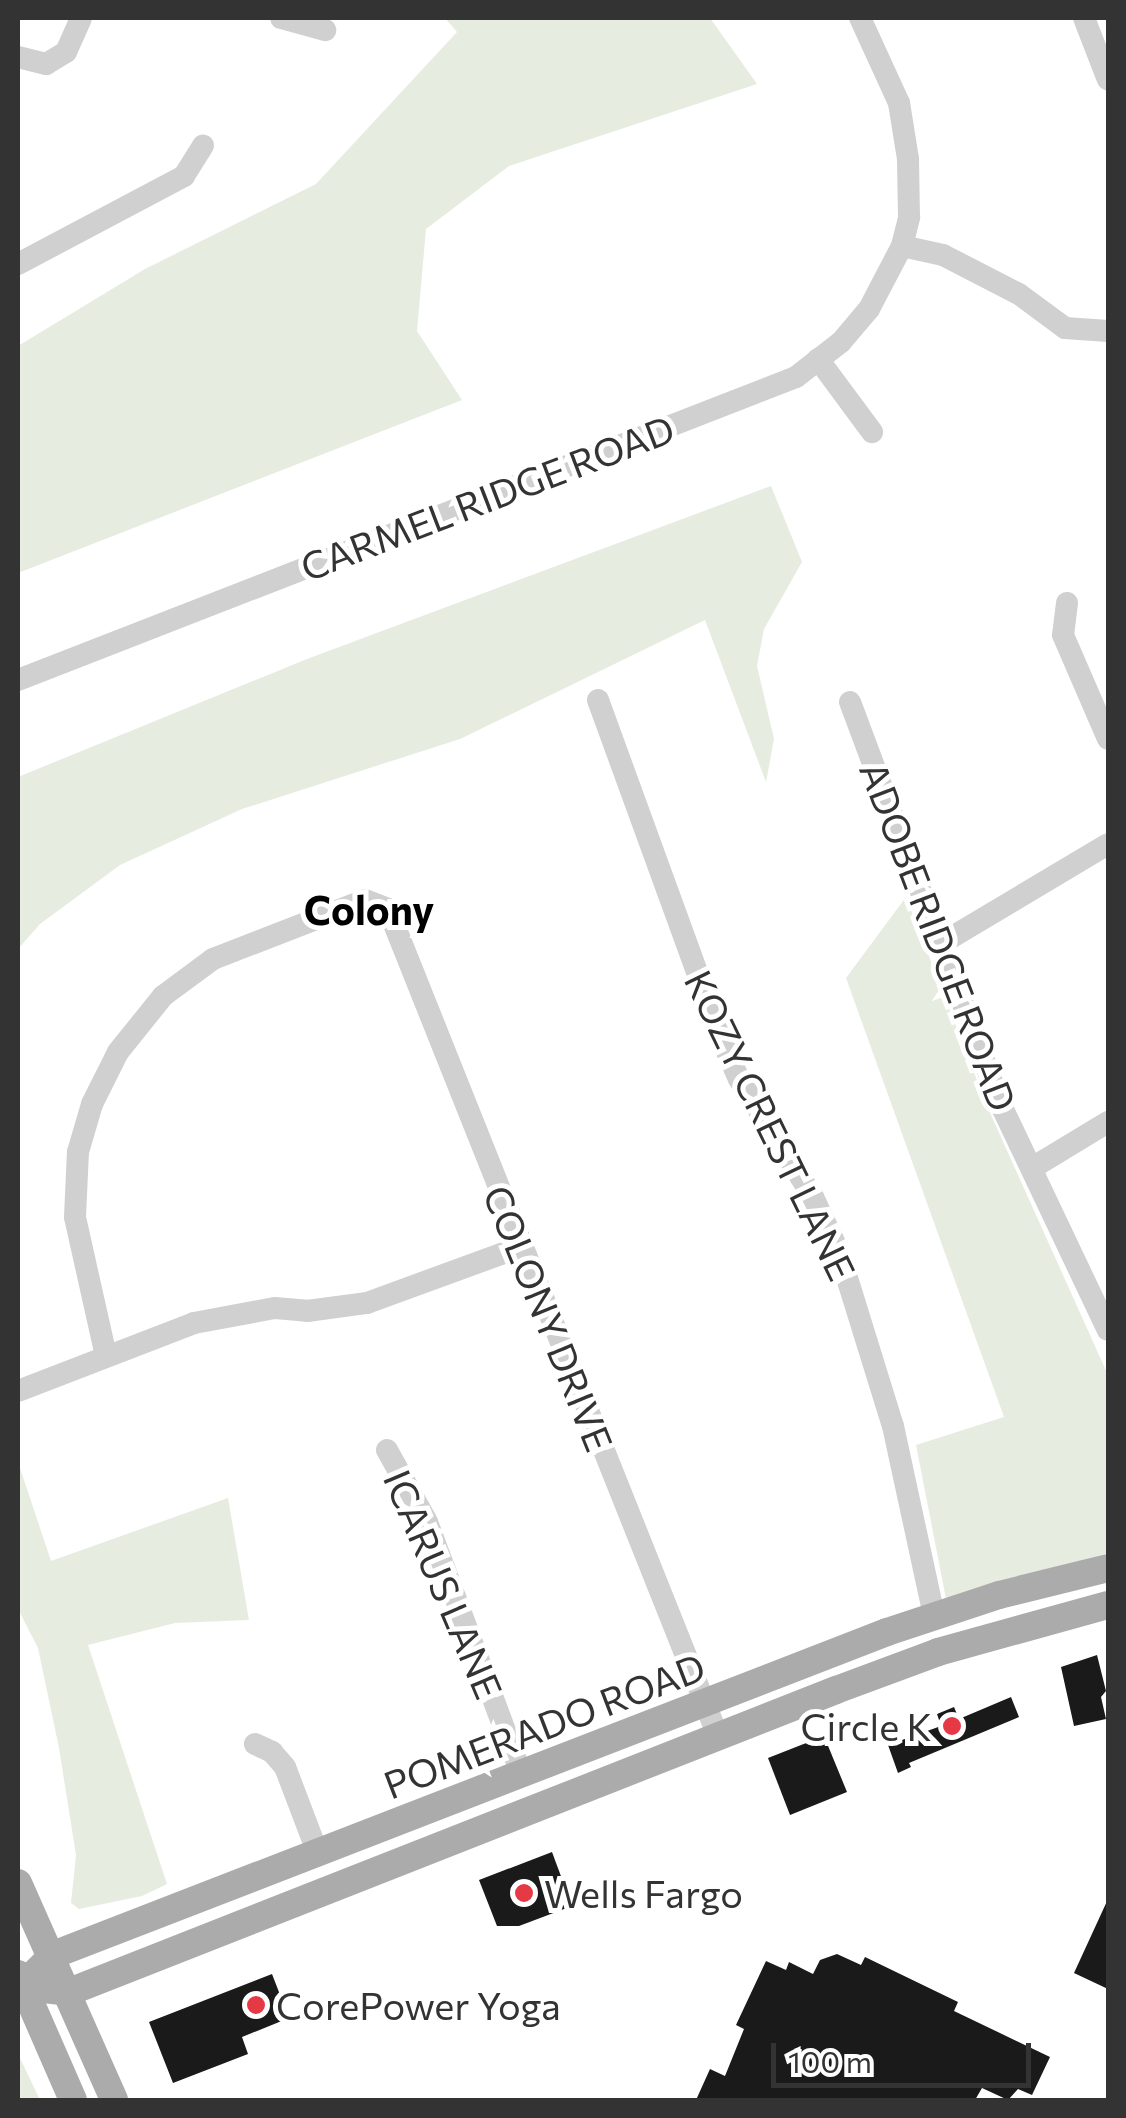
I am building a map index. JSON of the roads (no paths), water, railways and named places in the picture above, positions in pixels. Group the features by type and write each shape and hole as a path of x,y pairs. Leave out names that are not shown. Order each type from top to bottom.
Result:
{"main road":[{"name":"POMERADO ROAD","path":"20,1984 52,1955 705,1702 934,1615 1108,1568"},
{"name":"POMERADO ROAD","path":"20,1984 69,1992 938,1652 1108,1605"},
{"path":"18,1883 114,2100"},
{"path":"20,1984 73,2100"}],"street":[{"path":"18,58 46,64 66,52 80,18"},
{"path":"281,18 326,30"},
{"name":"CARMEL RIDGE ROAD","path":"18,680 796,376 841,342 869,309 902,246 909,217 908,160 899,104 861,18"},
{"path":"1084,18 1108,80"},
{"path":"18,264 184,176 203,146"},
{"path":"902,246 944,255 1019,294 1065,328 1108,331"},
{"path":"818,360 872,432"},
{"path":"1067,603 1062,635 1108,739"},
{"name":"KOZY CREST LANE","path":"598,700 720,1036 740,1078 813,1197 839,1252 893,1426 934,1615"},
{"name":"ADOBE RIDGE ROAD","path":"850,702 1000,1103 1108,1330"},
{"path":"942,943 1108,844"},
{"name":"COLONY DRIVE","path":"106,1356 78,1250 75,1217 78,1152 92,1104 118,1052 163,996 214,959 365,900 388,909 718,1736"},
{"path":"1032,1168 1108,1122"},
{"path":"18,1390 194,1323 275,1308 307,1311 367,1303 520,1247"},
{"name":"ICARUS LANE","path":"387,1450 427,1522 521,1774"},
{"path":"255,1744 272,1752 285,1767 318,1854"}],"place":[{"name":"Circle K","path":"952,1726"},
{"name":"Wells Fargo","path":"524,1893"},
{"name":"CorePower Yoga","path":"256,2005"}],"district":[{"name":"Colony","path":"369,909"}]}
